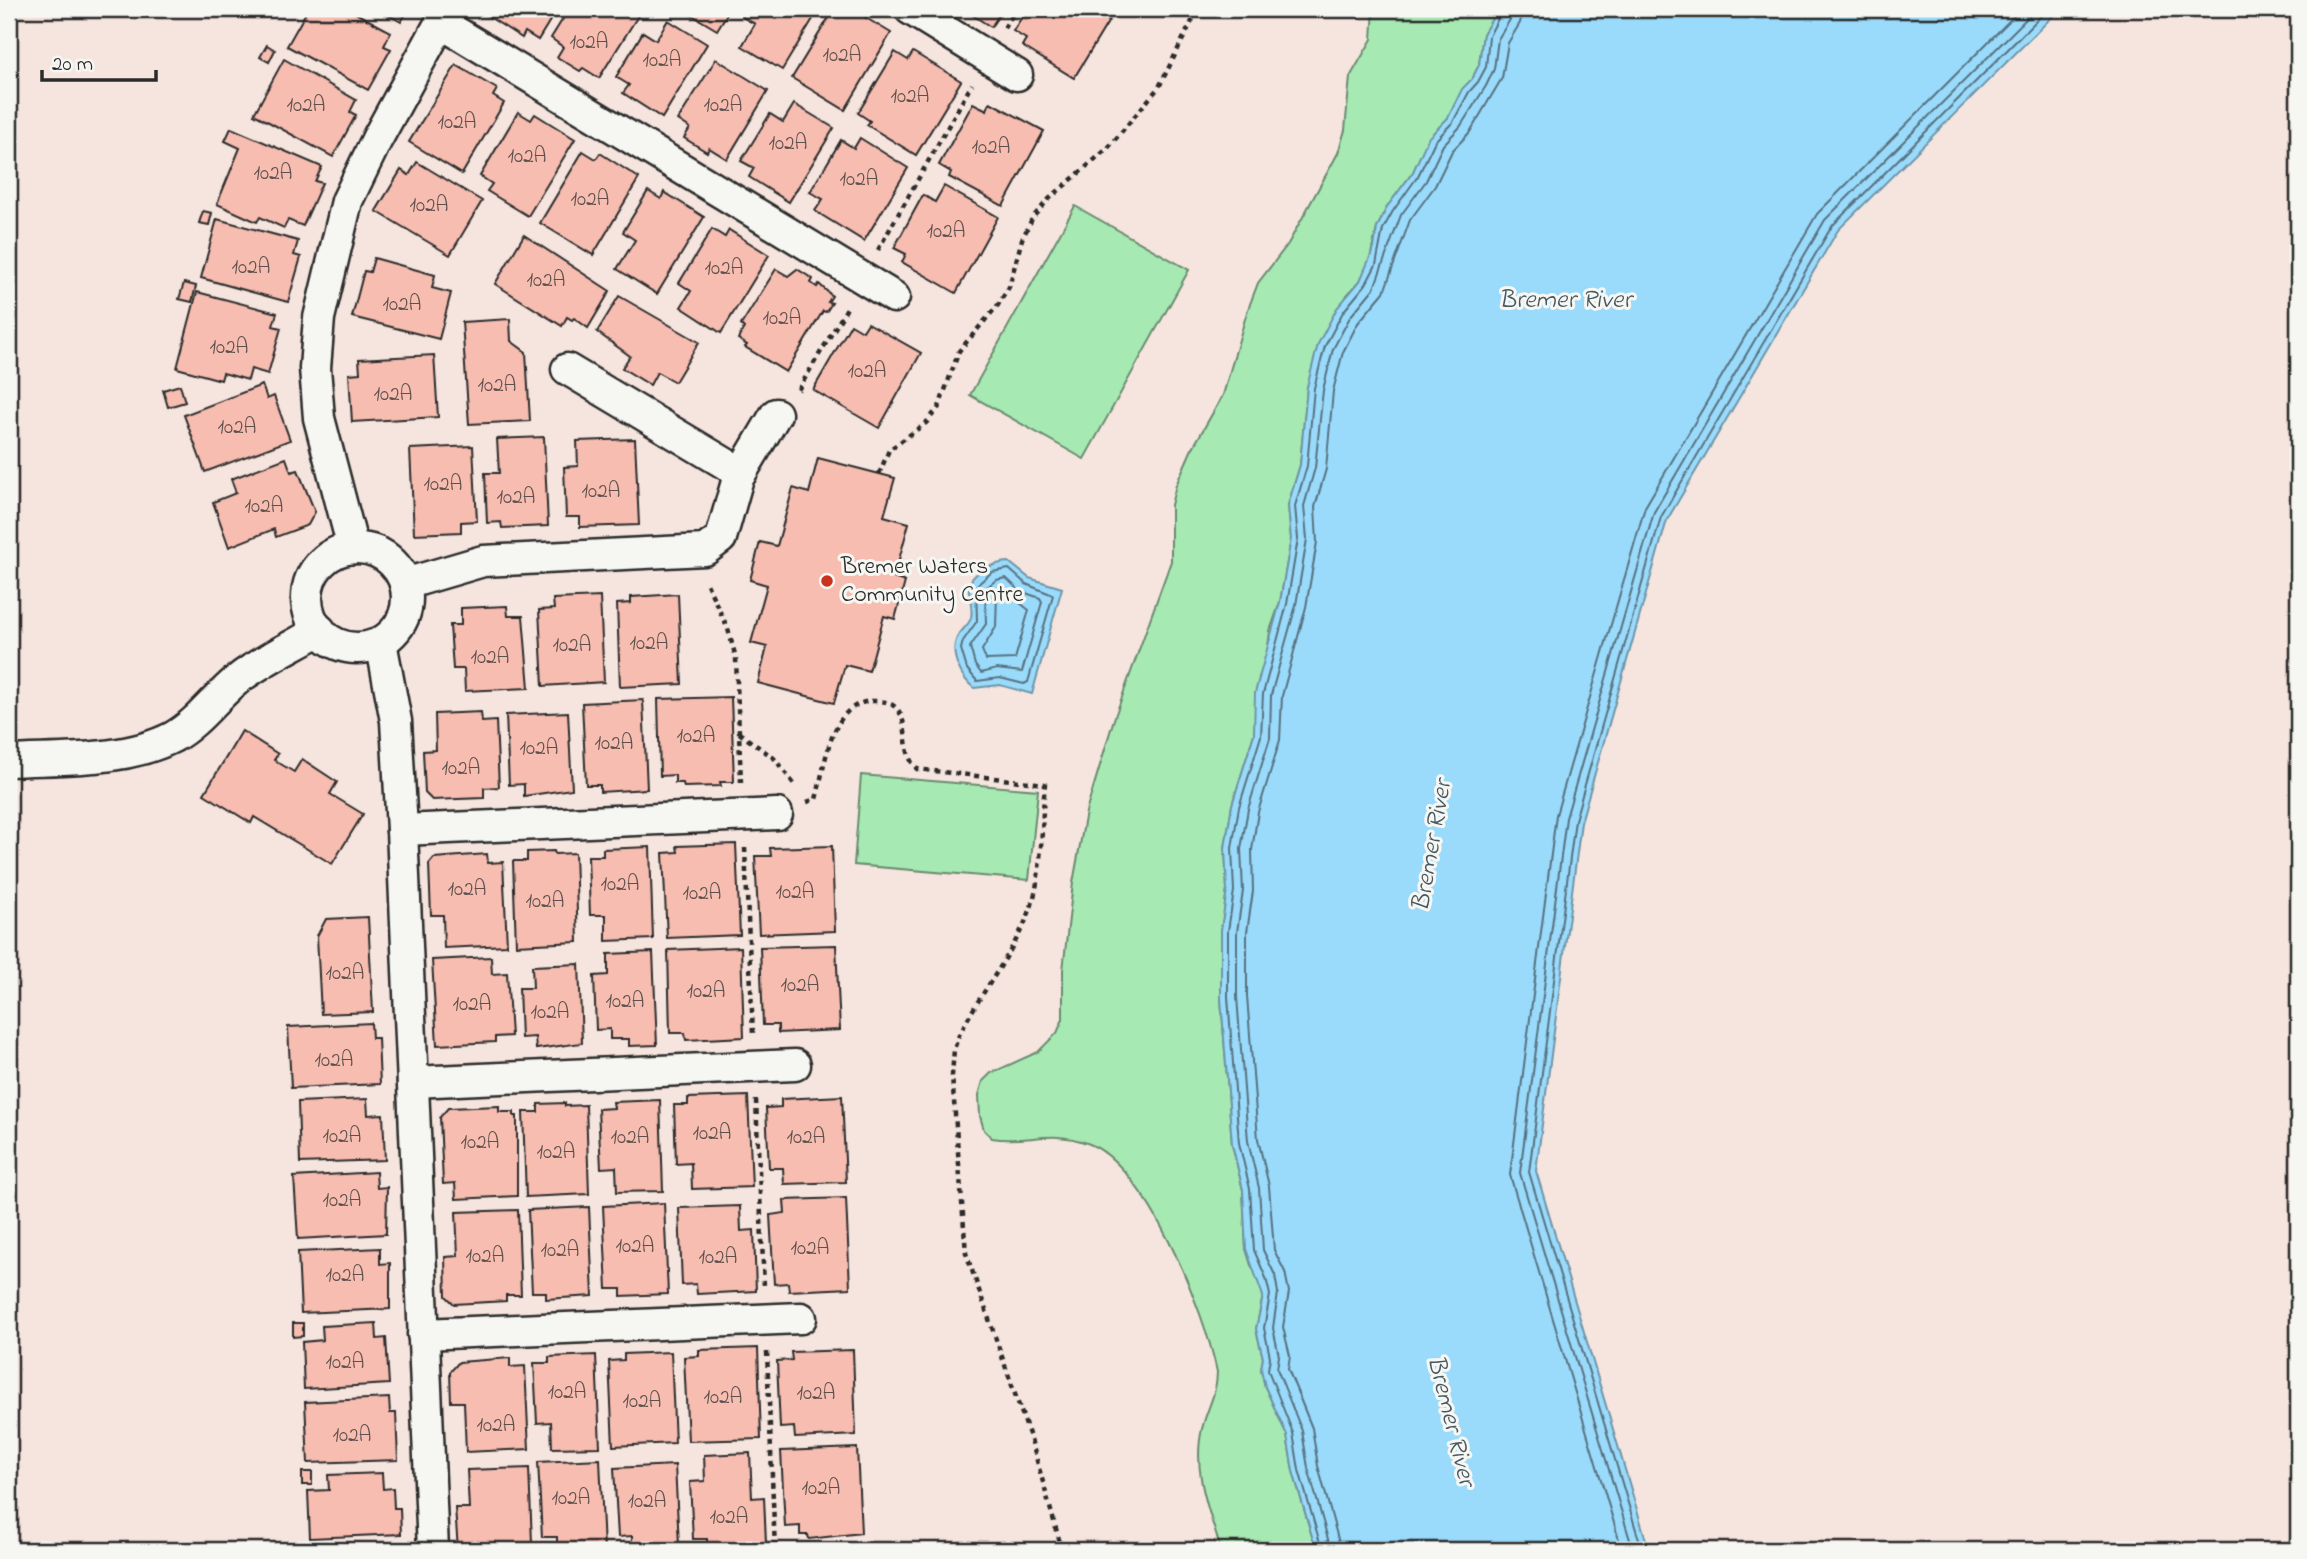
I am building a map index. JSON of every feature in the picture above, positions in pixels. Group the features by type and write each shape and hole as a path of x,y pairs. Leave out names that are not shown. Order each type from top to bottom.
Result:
{"street":[{"path":"910,9 1017,75"},
{"path":"353,548 317,405 315,368 319,318 347,201 377,139 444,16 894,297"},
{"path":"567,369 741,473"},
{"path":"405,584 483,561 698,552 712,547 721,538 741,473 776,414"},
{"path":"353,548 376,552 390,561 405,584 407,602 404,615 393,633 381,642 365,647 348,647 332,641 320,630 309,609 312,579 320,566 331,556 353,548"},
{"path":"9,761 113,753 171,738 190,725 241,677 320,630"},
{"path":"381,642 396,721 433,1550"},
{"path":"402,830 743,816 792,801"},
{"path":"412,1082 795,1065"},
{"path":"423,1334 801,1318"}],"path":[{"path":"776,414 802,386 846,309 854,273 883,243 1016,9"},
{"path":"879,474 889,450 926,423 939,407 958,351 998,305 1009,287 1022,239 1033,217 1049,199 1108,148 1159,87 1198,9"},
{"path":"698,552 706,581 733,644 739,692 775,1550"},
{"path":"739,733 774,758 792,801 815,801 828,753 841,720 856,705 872,701 892,704 898,710 905,727 909,758 917,769 1045,783 1036,881 1030,910 1011,951 959,1035 954,1049 952,1076 966,1253 1032,1443 1062,1550"}],"green space":[{"path":"1374,9 1498,9 1483,34 1479,65 1472,79 1463,89 1448,118 1429,138 1413,172 1387,207 1377,228 1369,263 1360,281 1347,295 1307,387 1300,465 1288,505 1291,539 1280,602 1270,631 1266,662 1259,677 1254,734 1232,805 1225,848 1227,890 1221,931 1221,998 1232,1144 1243,1190 1246,1249 1260,1280 1263,1296 1256,1329 1263,1358 1261,1369 1265,1387 1287,1435 1293,1471 1316,1550 1221,1550 1203,1490 1199,1460 1202,1429 1214,1394 1217,1372 1200,1314 1170,1243 1131,1179 1109,1156 1087,1143 1061,1137 992,1138 984,1130 979,1095 983,1081 991,1073 1038,1052 1057,1033 1063,1019 1063,970 1073,883 1086,812 1113,722 1171,561 1171,505 1176,485 1191,451 1223,395 1258,283 1288,244 1338,153 1345,130 1350,77 1372,39"},
{"path":"1075,206 1189,270 1084,459 970,395"},
{"path":"861,775 1038,790 1029,880 854,865"}],"water":[{"name":"Bremer River","path":"1498,9 2060,9 1838,230 1667,520 1581,822 1536,1171 1649,1550 1316,1550 1293,1471 1287,1435 1265,1387 1261,1369 1263,1358 1256,1329 1263,1296 1246,1249 1243,1190 1232,1144 1221,998 1221,930 1227,890 1225,848 1232,805 1254,734 1255,693 1280,602 1291,539 1288,505 1300,465 1307,387 1318,344 1337,308 1360,281 1374,248 1377,228 1387,207 1413,172 1428,138 1448,118 1462,89 1472,79 1479,65 1483,34"},
{"path":"1009,562 1029,578 1062,588 1032,694 1000,685 974,688 961,673 956,660 957,637 971,618 969,591 972,579 989,567"}],"building":[{"path":"308,9 348,9 391,32 384,46 391,49 368,90 287,46"},
{"path":"378,9 409,9 401,22"},
{"path":"486,9 557,9 538,40 525,32 522,38 483,13"},
{"path":"569,9 641,11 599,78 583,68 580,71 557,57 563,47 551,38"},
{"path":"682,9 730,9 717,30"},
{"path":"747,9 819,9 782,70 742,46 755,24 742,17"},
{"path":"834,9 848,14 851,9 891,33 845,110 792,78"},
{"path":"963,9 1003,9 991,27"},
{"path":"1027,9 1116,9 1074,78 1022,46 1026,39 1013,31"},
{"path":"668,20 707,44 662,118 623,93 629,85 616,77 643,32 656,40"},
{"path":"267,45 275,50 269,62 260,57"},
{"path":"895,52 908,60 913,52 961,81 916,155 867,125 870,121 858,113"},
{"path":"284,59 356,100 350,112 356,115 333,157 254,114"},
{"path":"716,59 768,91 727,159 709,148 707,152 684,138 690,128 678,120"},
{"path":"456,65 497,89 493,96 504,103 462,174 409,142"},
{"path":"990,102 1044,131 1003,206 949,177 951,172 939,165 973,103 987,110"},
{"path":"794,104 834,128 789,202 749,177 754,168 741,161 770,114 783,122"},
{"path":"518,112 531,120 535,114 575,139 528,216 487,191 492,184 480,176"},
{"path":"231,128 322,167 315,181 322,183 303,226 288,220 284,228 260,217 257,222 217,204 240,148 225,141"},
{"path":"860,138 908,168 864,241 815,211 823,199 810,192 841,140 854,148"},
{"path":"583,151 596,159 600,153 639,178 593,255 540,223"},
{"path":"417,162 482,201 450,255 376,211 401,170 409,175"},
{"path":"944,186 998,217 956,293 902,262 906,254 894,248 923,195 935,202"},
{"path":"648,191 661,199 664,192 704,217 657,294 617,269 635,240 623,232"},
{"path":"203,211 212,213 209,225 199,223"},
{"path":"217,219 298,241 294,255 301,257 288,302 201,278"},
{"path":"712,229 725,237 729,230 769,255 721,333 681,307 691,291 679,283"},
{"path":"524,235 610,291 588,328 574,318 572,320 567,317 562,326 495,284"},
{"path":"374,258 435,275 432,288 451,293 439,339 352,317 364,271 370,272"},
{"path":"776,269 788,276 797,269 813,279 811,283 817,287 819,284 832,296 828,302 832,303 826,312 823,311 786,372 745,347 747,345 738,339 744,328 741,325"},
{"path":"184,283 196,286 192,302 179,299"},
{"path":"197,292 277,313 273,326 281,328 268,374 251,369 248,380 223,373 221,380 177,368"},
{"path":"619,296 699,342 675,382 657,372 650,385 622,368 630,356 597,332"},
{"path":"510,319 511,341 526,352 530,421 469,424 462,322"},
{"path":"868,323 921,353 879,428 813,390 851,324 863,331"},
{"path":"434,355 438,417 352,422 349,374 360,373 359,359"},
{"path":"180,385 185,402 168,407 163,390"},
{"path":"262,385 267,399 274,396 290,440 205,472 184,415"},
{"path":"544,437 548,526 502,528 501,522 487,523 485,473 499,473 497,439"},
{"path":"635,439 639,525 580,527 580,517 566,517 564,467 578,466 577,441"},
{"path":"473,446 477,521 461,522 461,532 414,534 410,449"},
{"path":"286,458 291,472 298,470 315,512 308,525 276,537 274,529 229,547 213,502 236,493 231,479"},
{"name":"Bremer Waters Community Centre","path":"818,458 895,478 884,516 909,523 894,578 905,582 895,619 884,616 869,671 845,665 834,703 758,683 767,647 751,643 767,585 750,580 760,542 777,546 793,488 809,493"},
{"path":"678,594 682,684 620,687 617,604 631,603 631,597"},
{"path":"600,597 604,682 543,686 539,610 554,609 553,599"},
{"path":"507,606 508,616 523,616 529,688 465,691 464,669 453,669 450,625 461,625 461,608"},
{"path":"731,697 734,782 720,782 721,786 684,787 683,783 675,783 675,775 660,776 658,699"},
{"path":"643,700 647,789 600,792 600,785 586,785 582,703"},
{"path":"481,712 482,722 496,721 499,787 484,788 484,798 432,800 425,793 423,751 436,750 435,714"},
{"path":"568,712 572,789 524,796 524,784 509,785 506,715"},
{"path":"242,731 278,754 274,760 294,772 302,759 337,782 330,794 363,814 332,864 254,817 251,823 204,794"},
{"path":"736,844 740,935 667,938 663,853 678,852 677,846"},
{"path":"832,846 835,931 759,934 755,856 771,856 770,848"},
{"path":"650,847 653,939 606,941 606,915 590,915 588,856 603,856 603,849"},
{"path":"554,851 555,854 575,853 578,942 516,945 513,861 527,861 527,852"},
{"path":"487,854 488,863 503,862 507,945 444,948 443,915 431,915 429,864 434,858"},
{"path":"368,917 373,1012 321,1014 317,936 326,919"},
{"path":"836,945 840,1030 778,1033 778,1025 763,1025 760,947"},
{"path":"741,947 744,1037 686,1040 685,1033 670,1033 668,950"},
{"path":"653,952 657,1045 629,1046 629,1039 610,1039 610,1029 596,1030 594,976 608,975 608,954"},
{"path":"491,957 492,974 507,973 511,1036 495,1037 495,1042 437,1045 432,960"},
{"path":"579,964 582,1043 536,1049 535,1037 521,1038 519,988 533,988 532,966"},
{"path":"371,1023 372,1038 378,1038 380,1084 291,1088 288,1027"},
{"path":"748,1096 752,1187 692,1189 691,1163 676,1164 674,1105 688,1105 688,1098"},
{"path":"842,1096 846,1182 784,1184 783,1168 769,1168 766,1108 781,1107 781,1099"},
{"path":"367,1099 368,1115 383,1114 385,1160 300,1163 298,1102"},
{"path":"660,1100 663,1191 617,1192 616,1167 601,1168 598,1109 614,1108 613,1102"},
{"path":"565,1103 565,1106 586,1105 589,1194 526,1197 523,1112 538,1112 538,1104"},
{"path":"499,1106 499,1112 514,1112 514,1116 517,1116 517,1196 456,1199 455,1183 443,1184 440,1117 448,1108"},
{"path":"376,1172 377,1188 387,1187 386,1234 298,1239 294,1177"},
{"path":"846,1198 850,1288 789,1291 788,1283 774,1284 770,1215 785,1213 784,1200"},
{"path":"664,1203 668,1294 621,1296 621,1289 607,1289 603,1206"},
{"path":"740,1206 741,1231 754,1230 756,1291 697,1294 696,1284 682,1285 679,1208"},
{"path":"589,1207 593,1296 546,1299 546,1292 532,1292 528,1210"},
{"path":"518,1210 521,1295 506,1295 506,1301 454,1304 446,1296 445,1257 458,1256 456,1212"},
{"path":"380,1248 380,1264 390,1263 390,1309 301,1313 298,1252"},
{"path":"293,1323 303,1323 303,1336 293,1337"},
{"path":"376,1323 377,1339 386,1338 389,1384 304,1389 302,1342 323,1340 322,1326"},
{"path":"758,1348 761,1439 688,1441 684,1357 699,1356 699,1350"},
{"path":"853,1350 856,1435 795,1438 794,1427 780,1428 777,1361 792,1360 791,1352"},
{"path":"671,1352 675,1443 613,1446 609,1361 624,1360 624,1354"},
{"path":"596,1355 600,1447 552,1448 551,1422 537,1423 534,1363 549,1363 549,1357"},
{"path":"510,1358 510,1367 525,1366 529,1449 466,1452 464,1402 451,1402 450,1372 459,1362"},
{"path":"389,1398 390,1413 396,1413 398,1460 308,1463 305,1402"},
{"path":"857,1448 861,1533 809,1539 808,1535 800,1535 800,1526 785,1527 781,1451"},
{"path":"750,1453 752,1498 764,1497 766,1543 707,1546 707,1539 693,1539 690,1482 705,1481 704,1455"},
{"path":"600,1459 604,1550 577,1550 577,1546 557,1547 557,1537 542,1537 538,1462"},
{"path":"675,1465 679,1545 632,1547 632,1536 618,1537 614,1468"},
{"path":"529,1468 532,1543 516,1544 517,1550 458,1550 455,1508 469,1508 467,1470"},
{"path":"302,1472 312,1472 312,1485 302,1485"},
{"path":"382,1473 383,1489 393,1488 394,1508 400,1508 401,1534 310,1538 308,1491 329,1490 328,1475"}],"place":[{"name":"Bremer Waters Community Centre","path":"827,581"}]}
